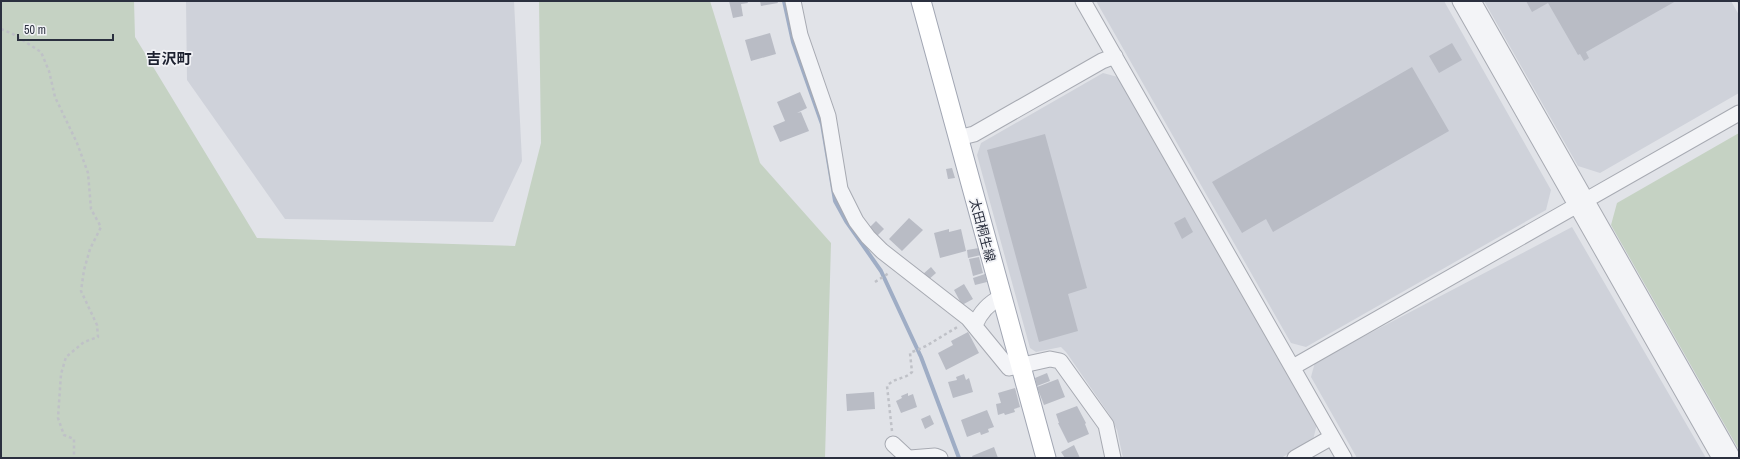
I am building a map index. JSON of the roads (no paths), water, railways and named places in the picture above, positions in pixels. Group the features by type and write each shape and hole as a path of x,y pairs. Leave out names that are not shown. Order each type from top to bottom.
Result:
{"main road":[{"name":"太田桐生線","path":"921,1 1046,458"}],"street":[{"path":"793,1 800,35 828,116 840,189 856,221 868,237 882,251 971,322 1009,368 1050,359 1060,361 1106,425 1114,458"},
{"path":"1083,1 1344,458"},
{"path":"1460,1 1733,458"},
{"path":"1473,1 1720,458"},
{"path":"958,138 974,134 1102,61 1115,56"},
{"path":"1293,367 1739,113"},
{"path":"971,322 990,304 1001,297"},
{"path":"1295,458 1332,437"},
{"path":"893,444 909,458 934,456 940,458"}],"waterway":[{"path":"784,1 793,42 822,124 835,201 846,221 881,271 921,357 959,458"}],"district":[{"name":"吉沢町","path":"169,59"}]}
